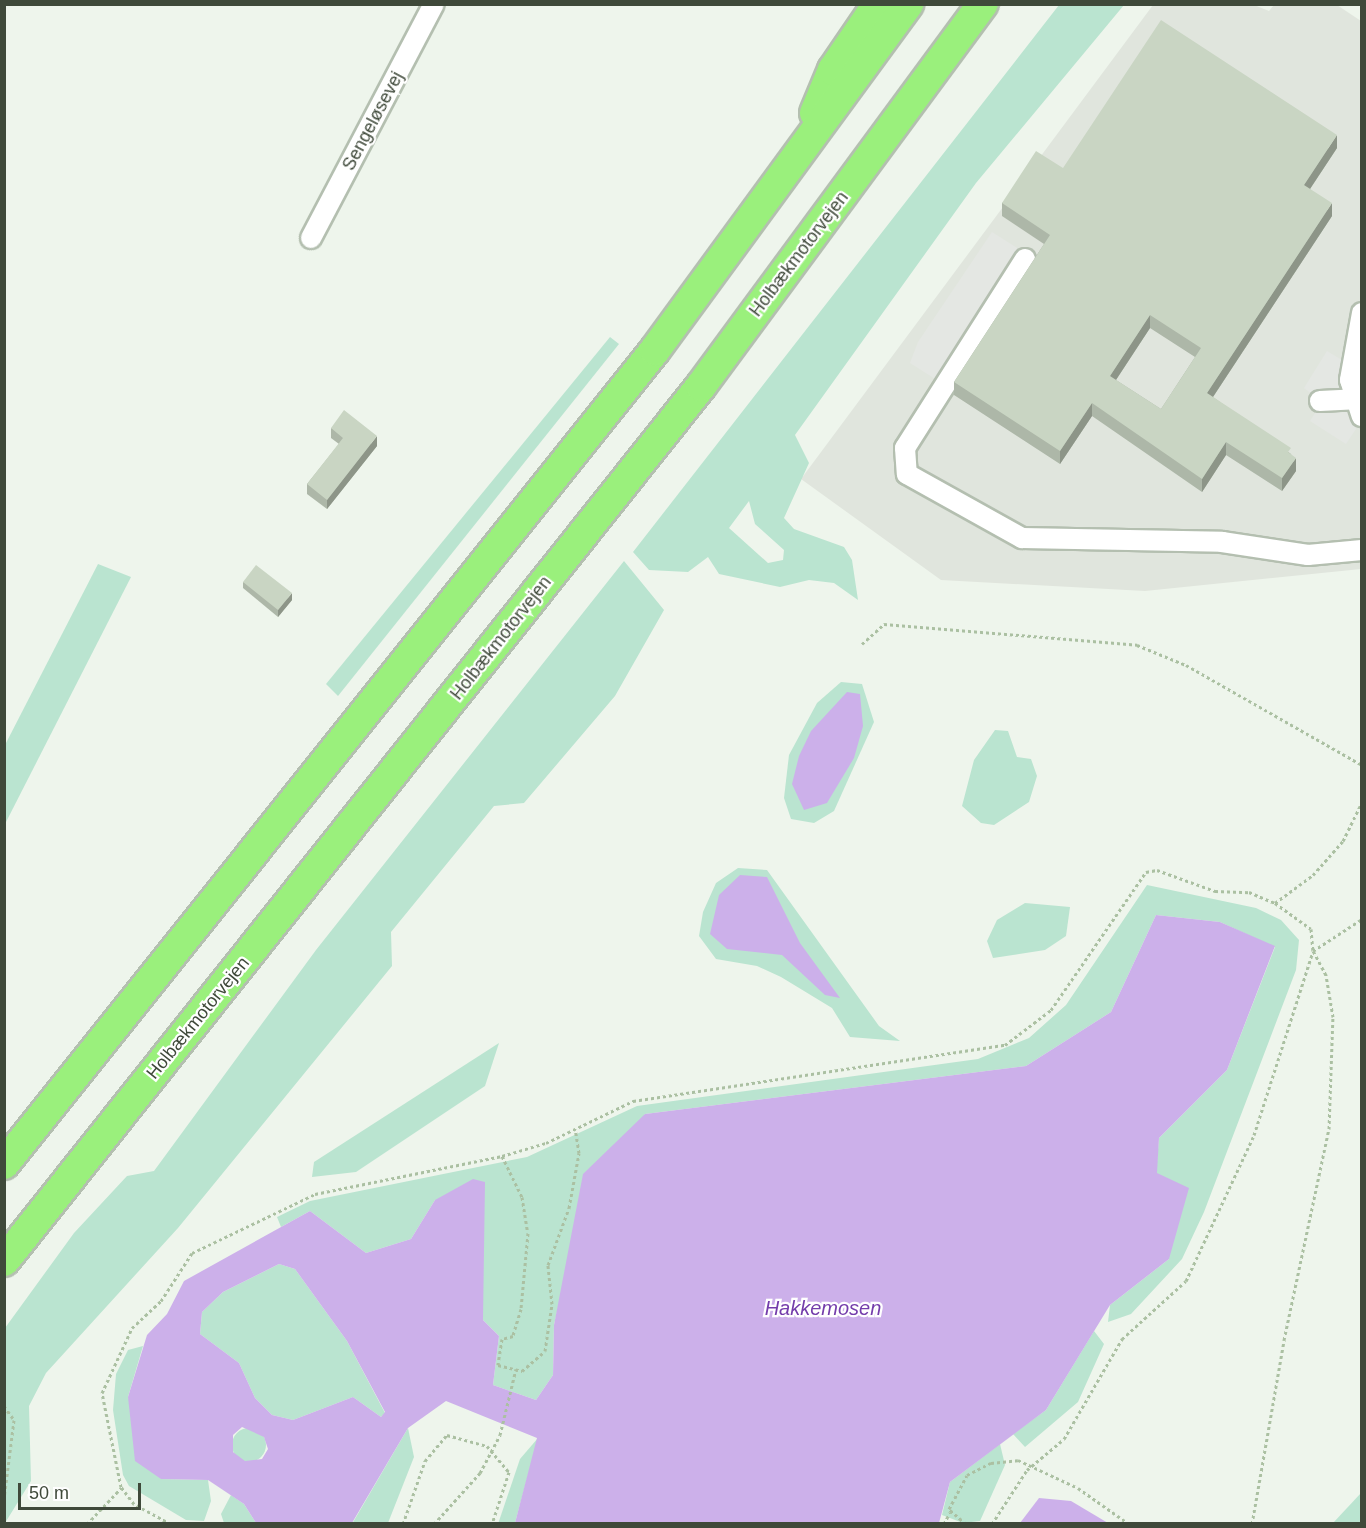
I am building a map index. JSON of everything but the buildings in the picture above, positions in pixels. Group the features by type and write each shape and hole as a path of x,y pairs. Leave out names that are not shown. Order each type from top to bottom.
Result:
{"highway":[{"path":"792,166 833,70 878,4"},
{"path":"4,1164 655,350 792,166 908,4"},
{"name":"Holbækmotorvejen","path":"4,1260 694,395 983,4"}],"street":[{"name":"Sengeløsevej","path":"311,238 434,4"},
{"path":"1025,259 905,448 907,474 1022,538 1222,542 1308,555 1362,550"},
{"path":"1320,401 1358,407 1350,380 1362,314"}],"path":[{"path":"862,644 884,624 1137,645 1186,665 1362,765"},
{"path":"1275,903 1313,875 1343,841 1362,802"},
{"path":"171,1524 135,1504 122,1487 102,1393 132,1328 161,1301 192,1253 315,1194 502,1156 575,1129 633,1101 1005,1045 1051,1010 1146,872 1157,870 1215,891 1249,892 1275,903 1311,929 1313,951 1254,1135 1186,1281 1122,1339 1064,1439 1027,1470 992,1524"},
{"path":"1313,951 1362,919"},
{"path":"1252,1524 1284,1340 1329,1130 1333,1017 1326,975 1313,951"},
{"path":"502,1156 522,1197 528,1233 521,1309 513,1336 502,1339 498,1365 522,1371 545,1351 552,1304 548,1265 569,1208 579,1153 575,1129"},
{"path":"435,1524 467,1490 492,1451 503,1424 516,1369"},
{"path":"4,1406 14,1420 4,1499"},
{"path":"403,1524 425,1461 447,1435 492,1451 509,1472 492,1524"},
{"path":"945,1523 967,1476 1002,1462 1018,1460 1027,1470 1078,1488 1130,1524"},
{"path":"87,1524 122,1487"},
{"path":"950,1512 966,1524"}],"shaded area":[{"path":"1153,5 1254,5 1269,11 1274,5 1337,5 1361,21 1361,569 1145,591 941,580 801,479"},
{"path":"992,232 1036,260 951,389 910,363 918,342"},
{"path":"1327,351 1342,360 1356,429 1346,444 1310,421 1315,413 1312,394 1304,388"}],"green space":[{"path":"1059,5 1124,5 976,183 795,435 809,463 784,518 794,529 844,547 852,560 858,600 834,583 809,580 780,587 719,574 708,557 688,572 649,570 633,552","holes":["749,501 755,524 784,550 783,560 768,563 729,528"]},
{"path":"610,337 619,344 338,696 326,684"},
{"path":"624,561 664,610 615,696 524,803 494,806 391,932 392,966 178,1228 46,1373 29,1406 31,1481 5,1523 5,1328 74,1233 127,1176 154,1171 316,950"},
{"path":"98,564 131,577 5,824 5,745"},
{"path":"841,682 862,684 874,722 834,811 814,823 791,819 784,798 789,755 817,703"},
{"path":"995,730 1008,731 1017,757 1031,759 1037,776 1029,802 994,825 981,823 962,806 974,760"},
{"path":"738,868 767,870 879,1026 900,1041 850,1037 832,1008 781,977 757,966 716,959 699,936 703,912 716,883"},
{"path":"1147,885 1256,908 1281,920 1299,940 1296,970 1204,1212 1182,1259 1131,1314 1108,1322 1110,1305 1169,1259 1156,1173 1159,1138 1227,1070 1275,947 1220,922 1156,915 1111,1012 1026,1066 645,1114 570,1254 554,1325 553,1375 536,1400 493,1385 499,1336 483,1320 481,1257 435,1200 411,1239 366,1253 310,1211 281,1227 277,1217 310,1201 527,1157 637,1106 978,1059 1029,1038 1066,1005"},
{"path":"1025,903 1070,907 1066,936 1045,950 993,958 987,941 997,920"},
{"path":"499,1043 485,1086 356,1172 312,1177 314,1162"},
{"path":"279,1264 295,1269 347,1341 385,1413 381,1417 353,1397 293,1420 272,1415 255,1398 239,1363 200,1334 202,1312 223,1292"},
{"path":"1094,1331 1104,1344 1078,1402 1025,1447 1013,1434 1046,1410"},
{"path":"143,1346 128,1397 161,1479 208,1480 211,1501 204,1521 186,1520 129,1486 123,1475 113,1410 116,1374 128,1350"},
{"path":"249,1428 261,1433 266,1445 261,1457 249,1462 237,1457 232,1445 237,1433"},
{"path":"408,1428 414,1457 388,1523 352,1524"},
{"path":"538,1438 515,1523 498,1524 520,1459"},
{"path":"1000,1444 1005,1465 980,1521 963,1523 942,1515 950,1482"},
{"path":"1361,1493 1361,1523 1333,1523"},
{"path":"231,1495 244,1504 256,1523 224,1523 221,1514"}],"water":[{"path":"847,692 860,694 863,726 854,758 827,803 804,810 792,784 799,756 811,731"},
{"path":"740,875 767,877 800,943 840,998 825,995 782,955 727,949 710,934 719,895"},
{"name":"Hakkemosen","path":"1156,915 1220,922 1275,946 1227,1070 1159,1138 1157,1173 1189,1188 1169,1259 1110,1305 1046,1410 950,1482 939,1523 515,1523 537,1438 446,1401 408,1428 352,1523 256,1523 244,1504 208,1480 161,1479 135,1461 128,1397 147,1335 167,1314 184,1281 310,1211 366,1253 411,1239 435,1200 473,1179 485,1182 483,1320 499,1336 493,1385 536,1400 553,1375 554,1325 583,1174 645,1114 1026,1066 1111,1012","holes":["279,1264 295,1269 347,1341 385,1412 381,1417 353,1397 293,1420 272,1415 255,1398 239,1363 200,1334 202,1312 223,1292","242,1427 264,1437 268,1449 262,1459 245,1461 233,1452 233,1435"]},
{"path":"1039,1498 1071,1501 1108,1523 1020,1523"}]}
